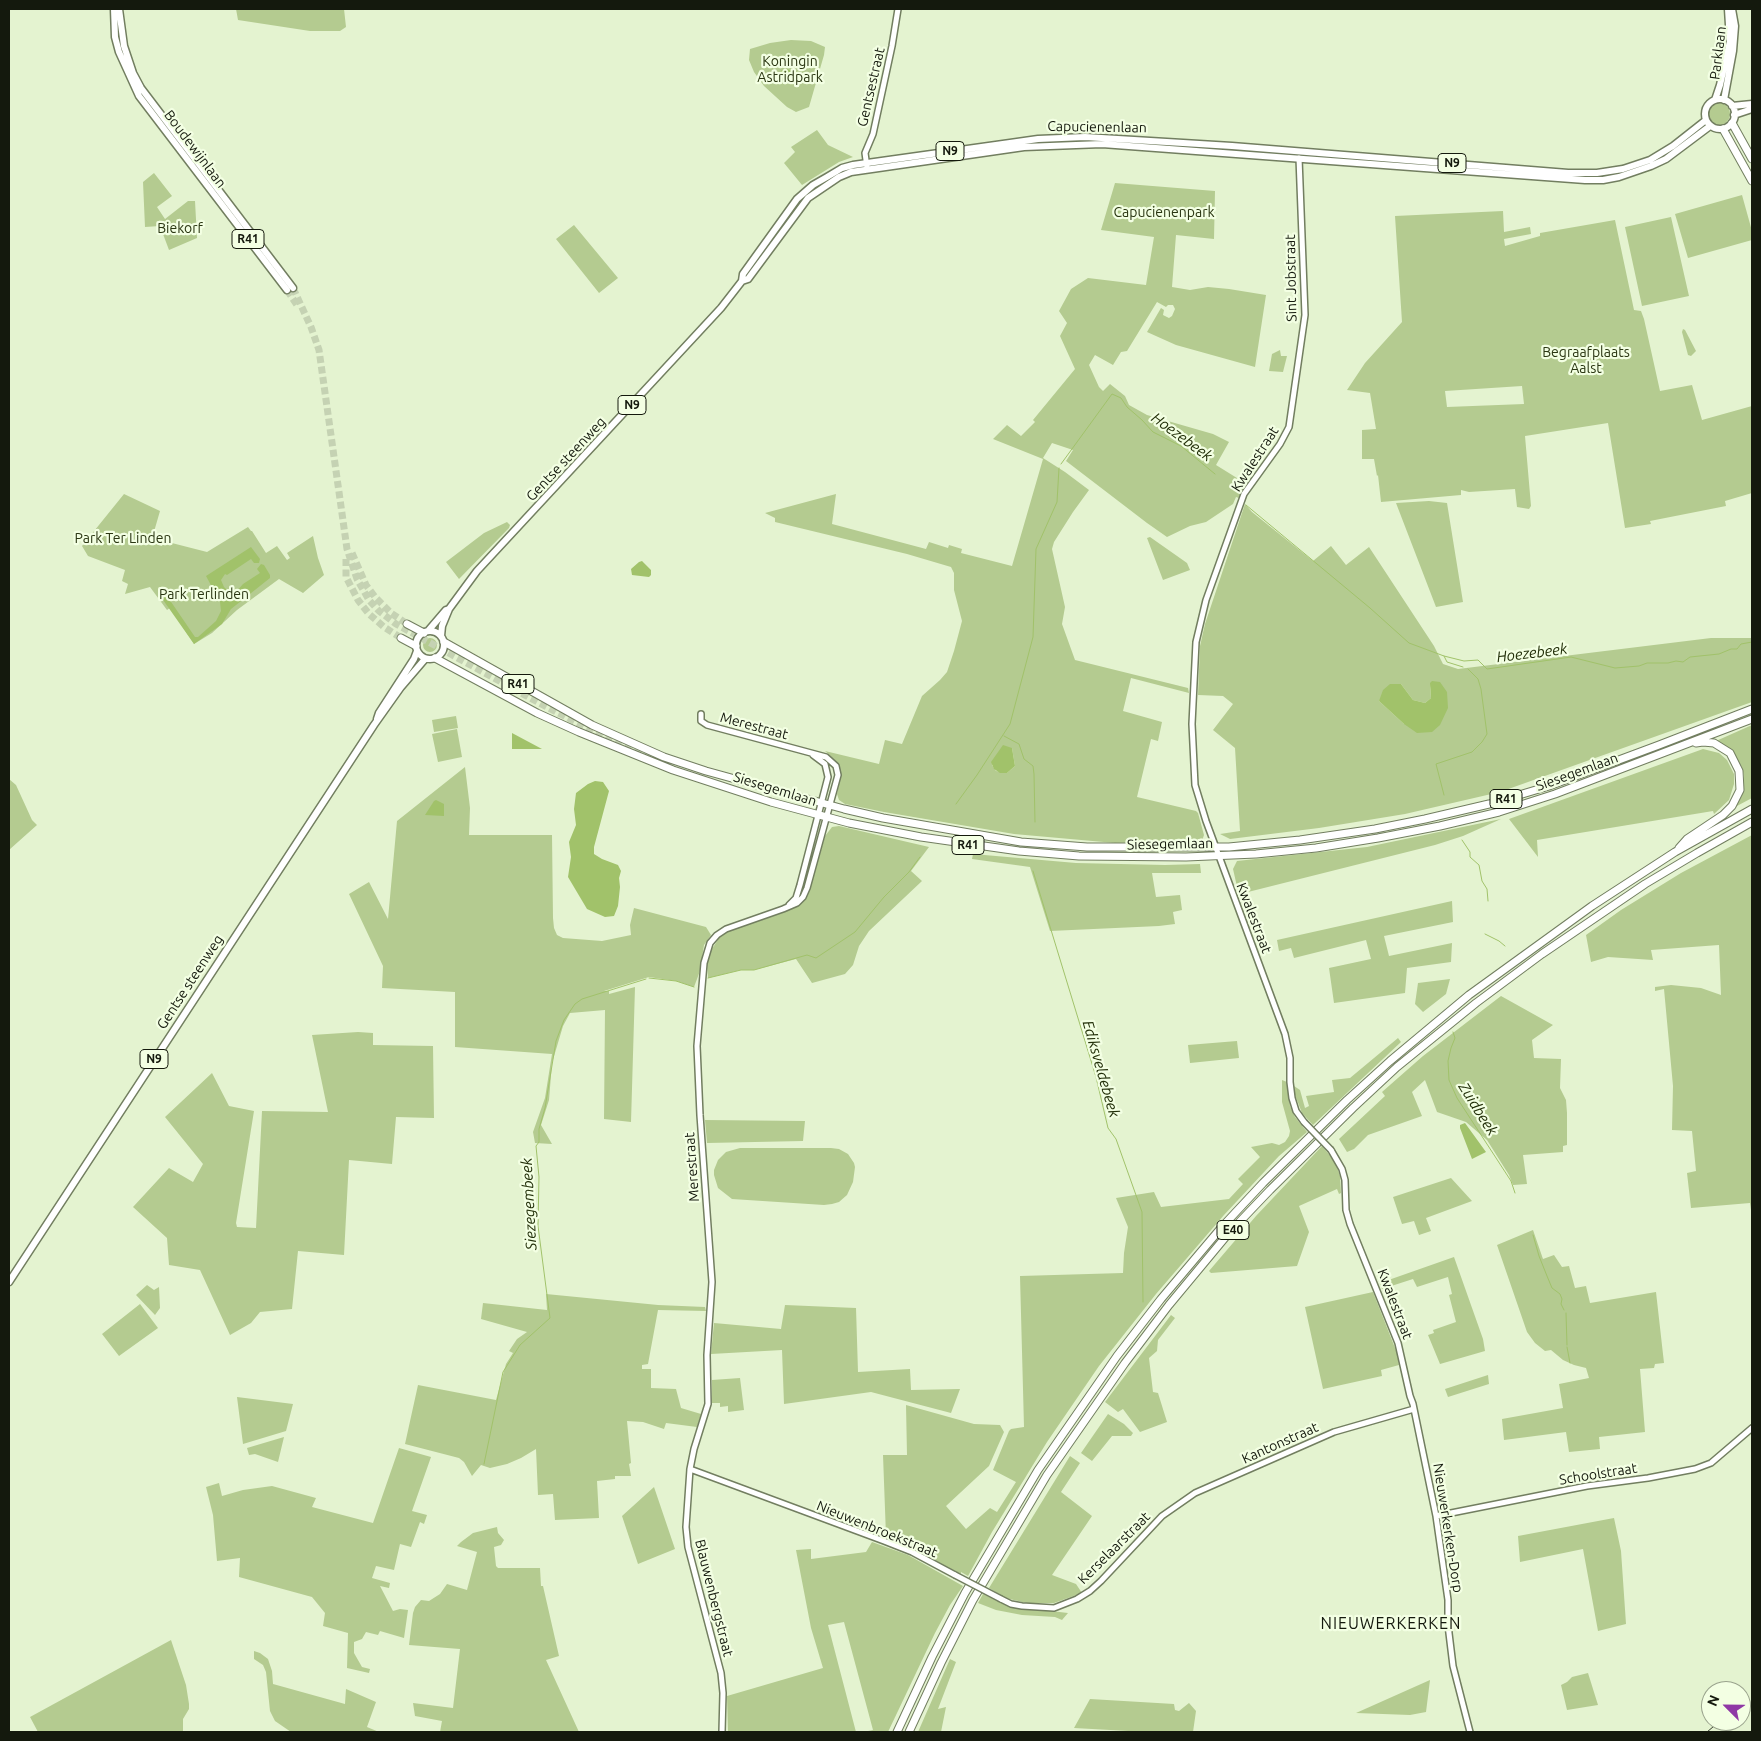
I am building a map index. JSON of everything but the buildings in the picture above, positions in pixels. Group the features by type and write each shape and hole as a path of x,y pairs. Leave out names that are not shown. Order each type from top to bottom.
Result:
{"highway":[{"path":"1732,123 1752,160"},
{"path":"1723,129 1752,181"},
{"name":"R41","path":"407,624 426,632"},
{"path":"400,638 416,649"},
{"name":"Siesegemlaan","path":"442,639 607,732 664,757 830,805 883,818 1022,842 1114,848 1216,847 1258,844 1376,829 1488,804 1548,786 1752,708"},
{"name":"Siesegemlaan","path":"436,658 537,713 626,752 698,778 818,816 912,836 1019,851 1110,857 1256,854 1316,848 1378,838 1498,812 1555,794 1752,719"},
{"path":"1675,852 1687,839 1723,815 1732,806 1740,790 1739,771 1734,759 1724,748 1714,743 1703,742 1686,745"},
{"name":"E40","path":"897,1732 932,1657 965,1593 1038,1470 1117,1356 1161,1299 1221,1228 1270,1176 1347,1100 1427,1029 1469,995 1592,906 1675,852 1752,809"},
{"name":"E40","path":"909,1732 973,1600 1047,1475 1125,1362 1169,1305 1234,1228 1311,1148 1397,1067 1476,1003 1542,954 1645,884 1752,822"}],"main road":[{"name":"Boudewijnlaan","path":"114,9 115,37 119,52 139,96 290,289 141,88 133,73 124,46 119,9"},
{"name":"Parklaan","path":"1715,100 1730,41 1728,9"},
{"name":"Parklaan","path":"1724,100 1734,39 1732,9"},
{"path":"1715,100 1724,100 1732,106 1734,115 1732,123 1723,129 1710,126 1705,114 1707,106 1715,100"},
{"path":"1732,106 1752,104"},
{"path":"1734,115 1752,108"},
{"name":"N9","path":"1299,155 1568,174 1596,173 1623,169 1650,160 1673,146 1706,120"},
{"name":"N9","path":"1299,155 1577,180 1603,180 1619,177 1666,159 1710,126"},
{"name":"Capucienenlaan","path":"867,167 1024,147 1085,144 1299,155"},
{"name":"Gentse steenweg","path":"426,632 448,609 477,571 721,308 742,281 743,274 791,208 806,191 842,168 867,167"},
{"name":"Gentse steenweg","path":"742,281 748,279 808,198 839,177 867,167"},
{"path":"791,208 796,214"},
{"name":"Gentse steenweg","path":"442,639 442,626 448,609"},
{"name":"N9","path":"416,649 418,638 426,632"},
{"name":"R41","path":"426,632 434,632 442,639"},
{"name":"N9","path":"436,658 443,650 442,639"},
{"name":"Gentse steenweg","path":"376,722 379,713 414,659 416,649"},
{"path":"416,649 425,659 436,658"},
{"name":"Gentse steenweg","path":"9,1282 376,722 405,682 425,659"}],"street":[{"name":"Gentsestraat","path":"867,167 865,153 872,134 892,46 898,9"},
{"name":"Sint Jobstraat","path":"1289,427 1305,315 1299,155"},
{"name":"Kwalestraat","path":"1289,427 1283,440 1244,494 1206,600 1196,642 1192,724 1196,786 1216,847 1287,1039 1290,1058 1290,1082 1296,1112 1331,1150 1342,1169 1345,1180 1346,1210 1350,1224 1374,1279 1398,1343 1414,1409"},
{"name":"Merestraat","path":"690,1470 694,1449 708,1404 707,1355 712,1282 697,1046 704,963 710,943 717,935 731,927 783,909 797,902 806,893 838,775 836,766 826,757 707,725 701,721 700,714"},
{"name":"Merestraat","path":"783,909 796,898 828,777 828,770 822,760 808,752"},
{"name":"Kantonstraat","path":"1162,1516 1195,1493 1334,1432 1414,1409"},
{"name":"Nieuwerkerken-Dorp","path":"1414,1409 1436,1516 1448,1600 1448,1625 1453,1666 1470,1732"},
{"name":"Schoolstraat","path":"1436,1516 1587,1486 1648,1478 1695,1469 1711,1463 1752,1428"},
{"name":"Nieuwenbroekstraat","path":"690,1470 884,1540 912,1552 1011,1604 1054,1608"},
{"name":"Blauwenbergstraat","path":"690,1470 686,1527 688,1547 718,1658 723,1687 722,1732"},
{"name":"Kerselaarstraat","path":"1054,1608 1077,1599 1090,1591 1162,1516"}],"green space":[{"path":"236,9 344,9 346,27 340,31 310,31 238,20"},
{"name":"Koningin Astridpark","path":"791,40 811,41 825,47 809,107 796,112 787,107 764,86 754,72 749,60 750,49 770,43"},
{"path":"1719,103 1727,106 1730,114 1727,122 1719,125 1711,122 1708,114 1711,106"},
{"path":"817,130 828,145 853,157 839,162 802,185 784,163 795,152 791,147"},
{"name":"Biekorf","path":"154,173 172,196 157,207 165,219 188,201 195,201 197,238 169,250 160,226 145,227 143,182"},
{"name":"Capucienenpark","path":"1115,183 1215,191 1214,239 1176,235 1172,287 1190,290 1208,287 1266,295 1255,367 1176,345 1147,332 1161,308 1164,310 1163,315 1169,318 1175,309 1173,305 1166,307 1157,302 1127,351 1121,352 1113,365 1095,355 1089,365 1099,387 1103,391 1110,384 1125,396 1129,405 1147,415 1213,434 1229,442 1216,465 1245,483 1239,498 1236,497 1233,504 1206,522 1190,526 1167,537 1066,461 1073,450 1052,443 1043,458 1089,490 1054,542 1052,549 1065,607 1062,624 1075,660 1188,688 1189,693 1131,678 1123,711 1162,722 1158,741 1151,739 1137,797 1196,811 1204,835 1202,841 1115,843 1014,834 845,804 839,800 837,794 841,773 836,761 825,751 879,764 885,740 902,744 922,696 947,672 954,651 962,621 954,590 954,573 951,567 907,554 775,522 775,518 765,513 836,494 832,524 926,549 929,542 948,548 949,545 962,549 961,553 1012,566 1043,459 993,439 1007,425 1021,436 1035,422 1033,420 1075,369 1060,336 1067,323 1059,311 1071,289 1088,278 1146,285 1154,237 1101,230","holes":["1012,748 1015,766 1007,773 996,771 992,765"]},
{"path":"1742,195 1752,231 1752,240 1688,258 1675,214"},
{"name":"Begraafplaats Aalst","path":"1503,211 1504,232 1530,227 1531,234 1504,239 1505,246 1540,236 1540,233 1615,220 1634,310 1641,311 1644,319 1660,391 1692,385 1702,420 1752,406 1752,493 1725,501 1726,506 1650,521 1651,524 1625,528 1608,423 1525,436 1531,506 1529,509 1517,507 1515,489 1469,492 1461,490 1461,495 1381,502 1374,459 1362,459 1362,430 1376,429 1370,393 1347,390 1365,363 1402,322 1395,216","holes":["1522,386 1524,404 1447,407 1445,391"]},
{"path":"1671,217 1689,296 1642,306 1625,227"},
{"path":"574,225 618,278 599,293 556,239"},
{"path":"1683,329 1696,351 1691,356 1688,355 1682,332"},
{"path":"1280,350 1281,356 1287,356 1283,372 1269,371 1272,354"},
{"name":"Park Terlinden","path":"124,494 160,511 151,542 162,546 164,541 207,552 248,527 266,553 277,546 287,560 290,558 287,553 313,536 324,575 303,593 279,579 237,610 212,633 194,644 170,608 167,610 150,587 125,594 128,584 122,581 125,570 88,556 82,546"},
{"path":"1429,501 1447,503 1463,602 1436,607 1396,503"},
{"path":"1245,504 1252,512 1313,561 1331,546 1346,565 1369,547 1434,646 1443,664 1458,669 1711,638 1752,638 1752,702 1500,792 1405,814 1319,828 1230,839 1220,834 1240,831 1235,748 1213,730 1233,704 1223,696 1198,695 1200,646 1205,624","holes":["1401,684 1413,700 1425,703 1431,698 1430,684 1440,725 1404,724 1379,701"]},
{"path":"507,522 510,525 509,528 459,579 446,562 484,533"},
{"path":"1150,537 1187,563 1190,570 1163,580 1147,538"},
{"path":"427,638 433,638 437,645 433,652 427,652 423,648 423,642"},
{"path":"456,716 458,728 434,732 432,720"},
{"path":"1752,725 1752,798 1735,807 1744,787 1742,767 1731,750 1716,741"},
{"path":"457,729 462,757 438,762 432,734"},
{"path":"1703,749 1719,753 1727,760 1734,774 1734,784 1729,800 1714,814 1713,811 1537,840 1538,857 1509,819"},
{"path":"465,767 470,808 469,835 552,835 553,918 557,935 563,938 602,941 631,935 630,925 634,908 706,927 711,935 704,945 700,971 694,987 676,981 649,977 604,991 609,991 609,994 635,987 631,1122 604,1119 605,1010 570,1013 563,1026 552,1063 549,1100 541,1125 552,1144 535,1143 533,1132 545,1098 552,1054 455,1047 455,992 382,988 383,966 349,894 369,882 388,919 397,821"},
{"path":"9,779 16,785 32,820 37,825 9,850"},
{"path":"1501,819 1463,836 1435,845 1244,893 1238,891 1233,869 1237,861 1367,847"},
{"path":"839,826 929,847 911,871 922,881 869,931 859,946 853,965 845,974 812,983 796,959 754,970 741,970 708,978 707,963 710,952 719,938 727,932 785,912 799,905 805,899 810,889 825,836 832,827"},
{"path":"1752,835 1752,1217 1750,1203 1691,1208 1687,1173 1696,1171 1692,1131 1672,1130 1673,1086 1664,989 1655,991 1655,987 1671,985 1701,988 1721,995 1719,945 1651,950 1653,960 1608,957 1591,962 1586,935 1621,910 1681,873"},
{"path":"973,854 1076,863 1200,864 1201,873 1152,873 1156,897 1180,895 1182,910 1173,912 1175,924 1050,931 1030,867 972,859"},
{"path":"1452,901 1453,922 1384,936 1389,956 1452,943 1451,962 1407,968 1405,993 1334,1003 1329,968 1371,959 1366,940 1294,958 1291,948 1279,951 1277,940"},
{"path":"1450,979 1446,994 1423,1012 1415,1004 1418,983"},
{"path":"1501,996 1553,1025 1532,1040 1534,1058 1561,1059 1560,1088 1566,1100 1567,1113 1567,1145 1563,1146 1563,1152 1523,1155 1527,1184 1513,1185 1509,1175 1487,1140 1466,1122 1437,1112 1425,1080 1412,1092 1422,1116 1368,1135 1354,1149 1347,1152 1339,1139 1385,1096 1382,1092 1423,1056"},
{"path":"373,1033 373,1045 433,1046 434,1118 396,1117 392,1164 349,1160 344,1255 298,1251 292,1309 260,1312 251,1323 230,1335 200,1270 169,1265 167,1238 133,1207 169,1168 193,1182 203,1164 165,1117 212,1073 229,1106 254,1111 236,1223 237,1227 256,1228 262,1111 328,1112 312,1035"},
{"path":"1398,1038 1401,1042 1313,1125 1302,1113 1295,1095 1294,1086 1300,1090 1305,1108 1309,1106 1306,1096 1334,1092 1332,1080 1350,1078"},
{"path":"1237,1041 1239,1058 1190,1063 1188,1045"},
{"path":"1282,1080 1287,1082 1290,1106 1295,1117 1307,1132 1279,1156 1224,1215 1156,1294 1099,1366 1047,1442 992,1532 968,1576 889,1539 886,1536 883,1455 907,1455 906,1405 974,1424 1000,1425 1004,1432 989,1466 946,1506 966,1529 990,1508 997,1512 1016,1482 993,1470 1009,1431 1024,1427 1020,1276 1123,1273 1128,1227 1116,1198 1154,1192 1161,1207 1229,1199 1243,1184 1238,1179 1260,1157 1251,1147 1272,1143 1279,1145 1285,1142 1289,1136 1290,1131 1282,1102"},
{"path":"705,1120 805,1121 803,1141 707,1143"},
{"path":"1322,1146 1337,1167 1340,1176 1341,1193 1339,1194 1337,1189 1299,1206 1309,1232 1297,1266 1211,1273 1209,1271 1256,1216"},
{"path":"740,1148 839,1149 848,1154 854,1163 853,1182 847,1195 839,1202 832,1204 732,1199 718,1188 714,1170 718,1160 726,1152"},
{"path":"1451,1178 1472,1201 1426,1218 1431,1231 1419,1235 1414,1221 1402,1224 1393,1197"},
{"path":"1533,1230 1543,1259 1554,1255 1562,1267 1569,1266 1575,1288 1586,1286 1590,1303 1656,1292 1664,1363 1655,1364 1654,1368 1640,1369 1645,1432 1599,1437 1600,1449 1569,1452 1566,1432 1504,1440 1502,1419 1563,1408 1559,1384 1589,1378 1586,1368 1563,1360 1551,1350 1545,1351 1535,1343 1527,1332 1497,1245"},
{"path":"1454,1257 1483,1339 1485,1351 1440,1364 1428,1335 1434,1333 1433,1330 1456,1322 1449,1295 1452,1294 1448,1277 1417,1287 1413,1279 1382,1289 1380,1283"},
{"path":"147,1285 154,1290 159,1287 160,1308 155,1315 136,1295"},
{"path":"1373,1292 1397,1353 1399,1365 1381,1370 1382,1376 1323,1389 1305,1307"},
{"path":"546,1294 658,1305 705,1307 706,1311 658,1310 648,1364 642,1365 642,1369 651,1369 651,1388 676,1389 681,1408 701,1414 697,1427 666,1423 664,1429 643,1422 627,1421 631,1476 615,1476 615,1479 597,1481 599,1518 555,1520 553,1494 538,1495 536,1449 507,1464 490,1468 481,1465 472,1476 464,1462 459,1458 405,1444 418,1385 496,1400 506,1364 513,1353 509,1351 517,1339 527,1332 481,1319 483,1303 547,1310"},
{"path":"140,1304 158,1328 119,1356 102,1334"},
{"path":"785,1305 856,1308 858,1372 910,1369 911,1390 960,1389 951,1413 871,1392 784,1404 782,1350 711,1354 714,1323 781,1329"},
{"path":"1171,1315 1175,1318 1158,1340 1157,1351 1149,1358 1153,1392 1158,1393 1167,1422 1140,1432 1123,1409 1118,1412 1105,1402"},
{"path":"1488,1375 1489,1384 1448,1397 1445,1389"},
{"path":"740,1378 744,1410 728,1412 728,1406 720,1407 720,1403 712,1403 712,1380"},
{"path":"237,1397 293,1404 286,1431 243,1444"},
{"path":"1108,1414 1124,1424 1133,1433 1131,1436 1112,1436 1092,1461 1081,1453"},
{"path":"284,1437 278,1462 255,1454 249,1455 247,1448"},
{"path":"399,1448 431,1457 412,1511 427,1515 424,1524 420,1522 411,1547 400,1544 394,1570 376,1566 372,1578 390,1583 389,1588 380,1586 393,1611 400,1609 408,1610 404,1638 380,1631 378,1635 366,1632 362,1639 354,1642 354,1653 362,1667 370,1669 369,1673 347,1668 348,1633 323,1626 325,1613 312,1597 239,1577 240,1558 217,1561 213,1515 206,1487 219,1483 222,1496 243,1490 272,1486 316,1498 312,1507 373,1523"},
{"path":"1070,1456 1080,1463 1061,1492 1092,1516 1052,1575 1076,1584 1082,1593 1054,1603 1027,1603 1005,1598 989,1588"},
{"path":"654,1487 675,1549 638,1564 622,1516"},
{"path":"1614,1518 1621,1551 1626,1624 1598,1631 1583,1549 1520,1562 1518,1536"},
{"path":"497,1527 498,1533 504,1540 501,1545 494,1547 496,1566 498,1568 540,1568 541,1586 543,1586 559,1656 546,1660 579,1732 440,1732 442,1721 415,1716 413,1703 453,1708 460,1649 409,1645 415,1607 421,1600 429,1601 440,1594 447,1584 467,1590 477,1552 457,1546 473,1533"},
{"path":"872,1542 908,1555 963,1586 935,1633 888,1732 863,1732 873,1730 844,1622 828,1625 856,1732 728,1732 727,1696 823,1668 811,1628 796,1550 811,1549 811,1559 866,1552"},
{"path":"983,1594 1008,1606 1068,1613 1062,1620 1055,1617 1022,1615 996,1610 978,1603"},
{"path":"171,1640 186,1685 189,1704 189,1709 183,1719 183,1732 38,1732 30,1717"},
{"path":"254,1651 268,1659 272,1671 273,1684 345,1704 346,1689 376,1702 367,1727 379,1732 291,1732 275,1721 270,1711 266,1672 263,1665 254,1659"},
{"path":"950,1659 956,1662 938,1709 946,1707 941,1732 918,1732"},
{"path":"1588,1673 1598,1705 1567,1710 1561,1685 1572,1677"},
{"path":"1430,1680 1426,1712 1410,1715 1356,1713"},
{"path":"1090,1699 1174,1704 1175,1710 1179,1711 1189,1703 1196,1711 1193,1732 1146,1732 1074,1728"}],"shaded area":[{"path":"787,69 795,74 796,79 792,85 788,81 780,81 778,77 782,70"},
{"path":"251,547 260,559 259,563 254,563 251,559 227,575 225,574 221,580 224,587 230,593 237,591 243,584 260,573 257,569 261,564 264,565 270,578 231,609 222,624 194,644 161,597 165,593 195,637 198,637 216,621 221,611 220,602 206,576"},
{"path":"642,561 651,570 649,577 632,575 631,569"},
{"path":"1432,681 1440,682 1447,692 1448,708 1440,725 1432,732 1417,733 1379,701 1383,690 1390,684 1401,684 1413,700 1425,703 1431,698 1430,683"},
{"path":"512,733 542,749 512,749"},
{"path":"1003,745 1012,748 1015,766 1007,773 1000,773 994,769 991,762"},
{"path":"595,781 603,782 609,791 594,847 594,854 618,865 621,871 618,906 614,916 605,917 587,909 568,877 571,857 569,842 576,825 574,809 576,793"},
{"path":"436,800 444,804 444,816 425,815 434,801"},
{"path":"1465,1123 1486,1152 1472,1159 1460,1128 1460,1125"}],"waterway":[{"name":"Hoezebeek","path":"1061,464 1112,394 1121,398 1127,407 1153,432 1181,446 1215,474"},
{"name":"Ediksveldebeek","path":"956,804 1010,724 1033,637 1036,549 1057,502 1059,468"},
{"name":"Hoezebeek","path":"1246,505 1370,608 1409,643 1464,661 1478,660 1487,669 1571,657 1615,668 1639,666 1647,663 1683,662 1690,657 1719,654 1731,649 1737,649 1741,644 1752,642"},
{"name":"Zuidbeek","path":"1444,656 1447,662 1463,667"},
{"name":"Zuidbeek","path":"1444,795 1436,764 1472,752 1487,734 1481,689 1478,679 1468,669"},
{"name":"Ediksveldebeek","path":"1004,736 1019,744 1024,759 1033,766 1035,822"},
{"name":"Zuidbeek","path":"1462,840 1470,852 1470,857 1479,865 1482,881 1487,889 1488,901"},
{"name":"Siezegembeek","path":"708,978 741,970 754,970 807,955 816,958 855,932 884,897 909,872 920,857"},
{"name":"Ediksveldebeek","path":"1033,871 1096,1077 1108,1128 1116,1139 1142,1212 1143,1302"},
{"name":"Zuidbeek","path":"1485,934 1505,946"},
{"name":"Siezegembeek","path":"649,978 676,981 694,987"},
{"name":"Siezegembeek","path":"484,1464 503,1372 520,1345 550,1318 538,1226 539,1177 536,1146 539,1142 539,1129 545,1108 556,1041 564,1020 575,1004 582,999 646,979"},
{"name":"Zuidbeek","path":"1453,1032 1455,1038 1448,1061 1449,1080 1457,1098 1511,1181 1515,1193"},
{"name":"Zuidbeek","path":"1533,1235 1547,1276 1552,1288 1560,1294 1564,1310"},
{"name":"Zuidbeek","path":"1566,1313 1567,1345"},
{"name":"Zuidbeek","path":"1567,1347 1570,1363"}],"tunnel":[{"path":"293,288 311,327 319,350 347,549 357,579 369,600 379,611 396,624 543,705 611,740 658,757"},
{"path":"287,290 297,305"},
{"path":"352,553 366,585 375,597 391,613 407,624"},
{"path":"346,559 346,577 358,600 369,614 401,638"}],"district":[{"name":"NIEUWERKERKEN","path":"1391,1624"}],"park label":[{"name":"Park Ter Linden","path":"123,538"}]}
